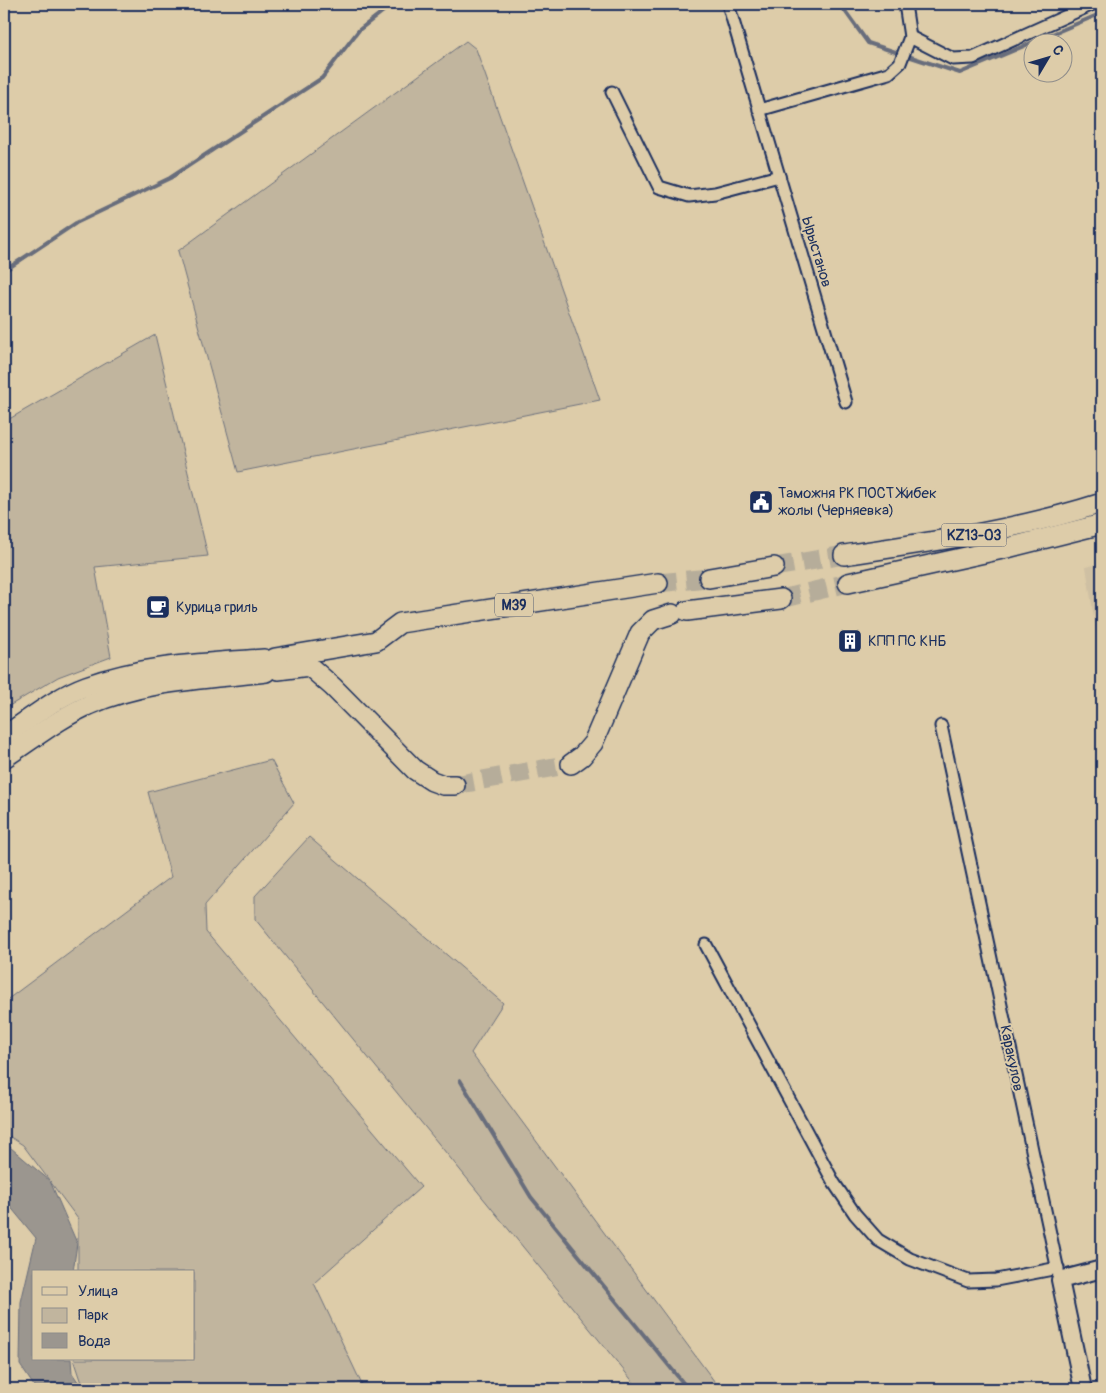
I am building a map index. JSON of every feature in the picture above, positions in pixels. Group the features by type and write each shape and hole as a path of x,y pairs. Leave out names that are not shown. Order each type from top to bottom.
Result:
{"highway":[{"name":"KZ13-03","path":"844,555 981,534 1066,515 1102,503"},
{"name":"KZ13-03","path":"848,583 1007,548 1102,524"},
{"path":"710,578 774,567"},
{"name":"M39","path":"4,758 70,714 91,704 127,692 169,682 271,665 376,641 400,623 658,583"},
{"path":"571,764 582,756 593,743 640,633 654,620 679,613 781,599"},
{"name":"M39","path":"4,736 64,696 86,686 137,672 271,665 309,666 333,687 415,770 432,782 443,785 455,785"}],"main road":[{"path":"1059,1274 1102,1270"},
{"name":"Каракулов","path":"1059,1274 1082,1389"}],"street":[{"name":"Ырыстанов","path":"728,4 846,402"},
{"path":"759,110 889,73 900,63 910,37 905,4"},
{"path":"910,37 953,59 973,58 1093,4"},
{"path":"612,92 660,187 689,196 716,193 778,176"},
{"name":"Каракулов","path":"941,726 1059,1274"},
{"path":"706,945 834,1183 855,1214 878,1240 910,1259 968,1280 996,1280 1059,1274"}],"shaded area":[{"path":"1102,563 1102,636 1097,637 1086,567"}],"green space":[{"path":"466,41 476,49 600,400 238,472 178,251"},
{"path":"155,335 208,556 95,567 111,657 58,677 4,709 4,422"},
{"path":"271,760 294,803 205,905 206,932 421,1187 314,1283 364,1389 84,1389 74,1360 195,1360 195,1270 78,1270 78,1219 23,1145 4,1133 4,1002 171,877 148,792"},
{"path":"309,837 503,1003 471,1053 720,1389 639,1389 255,919 255,896"}],"water":[{"path":"4,1142 50,1181 77,1243 73,1270 32,1270 32,1360 71,1360 72,1373 83,1389 36,1389 20,1365 21,1302 36,1238 4,1199"}],"waterway":[{"path":"4,271 76,223 170,178 322,78 359,30 386,9 396,4"},
{"path":"840,4 868,43 960,73 1102,13"},
{"path":"460,1080 531,1197 688,1389"}],"tunnel":[{"path":"774,567 844,555"},
{"path":"658,583 709,578"},
{"path":"781,599 848,583"},
{"path":"455,785 571,764"}],"place":[{"name":"Таможня РК ПОСТ Жибек жолы (Черняевка)","path":"761,502"},
{"name":"Курица гриль","path":"158,607"},
{"name":"КПП ПС КНБ","path":"850,641"}]}
